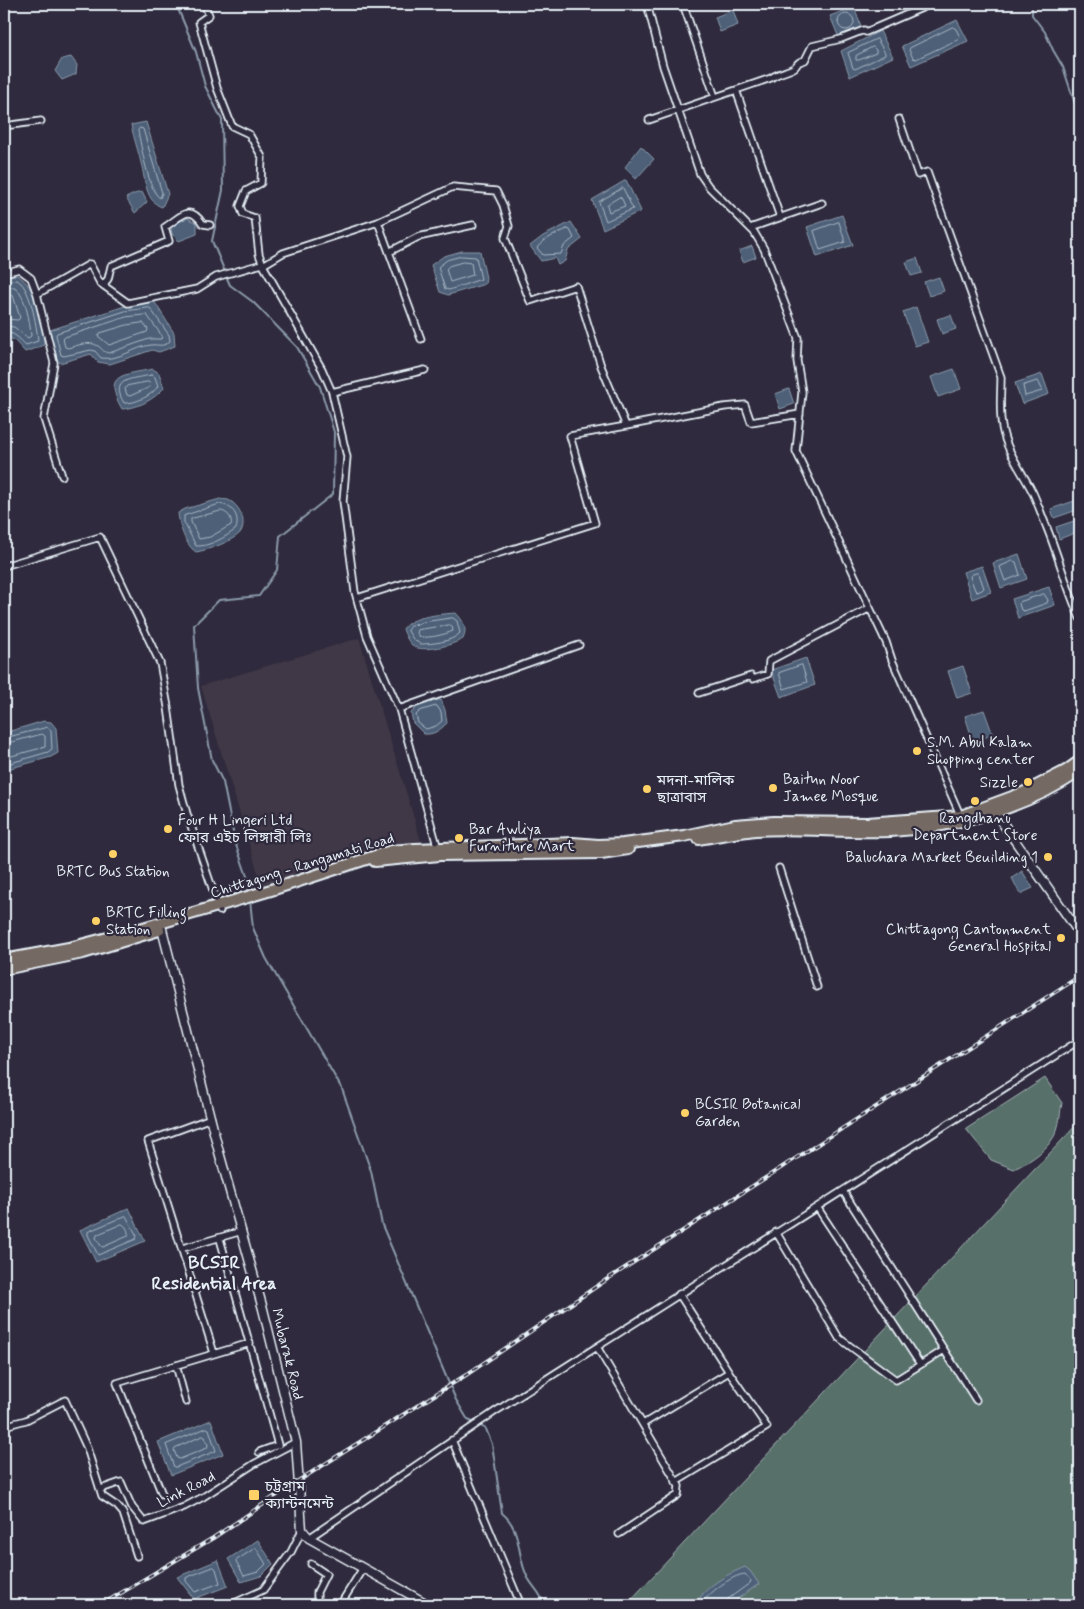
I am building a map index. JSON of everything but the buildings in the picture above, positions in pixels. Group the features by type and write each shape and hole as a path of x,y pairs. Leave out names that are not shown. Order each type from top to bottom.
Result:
{"highway":[{"name":"Chittagong - Rangamati Road","path":"962,819 1023,793 1066,771 1080,761"},
{"name":"Chittagong - Rangamati Road","path":"4,960 69,948 220,908 375,861 439,852 601,853 672,844 755,830 890,831 925,828 995,812 1039,794 1080,771"},
{"name":"Chittagong - Rangamati Road","path":"4,969 83,953 162,929 220,908"}],"street":[{"path":"204,4 209,15 199,22 217,88 232,126 249,134 262,157 261,183 246,191 240,206 243,214 255,218 262,265 322,369 332,392 346,457 343,501 357,598 367,636 399,709 439,852"},
{"path":"647,4 663,66 700,174 709,187 750,228 764,249 798,338 797,361 802,392 796,451 870,608 962,819"},
{"path":"683,4 715,97"},
{"path":"649,120 771,78 777,73 794,67 797,63 805,60 812,46 841,39 864,30 866,32 931,4"},
{"path":"736,90 780,217"},
{"path":"4,126 41,120"},
{"path":"899,120 918,175 927,172 1001,378 1002,428 1007,444 1033,494 1057,552 1080,618"},
{"path":"37,294 90,264 100,283 128,303 197,289 216,277 262,265 283,253 378,222 452,187 496,190 503,205 508,226 504,238 530,301 576,286 601,366 626,426"},
{"path":"750,228 822,203"},
{"path":"103,285 108,279 111,266 169,241 165,227 182,214 188,212 194,214 203,224 210,225"},
{"path":"378,222 422,339"},
{"path":"389,252 418,238 473,224"},
{"path":"4,273 19,269 31,278 37,294 54,363 44,419 62,476"},
{"path":"332,392 425,370"},
{"path":"357,598 595,523 570,436 724,407 745,405 751,422 800,414"},
{"path":"4,566 100,537 160,663 179,784 187,814 220,908"},
{"path":"699,693 751,676 753,679 768,674 769,661 870,608"},
{"path":"399,709 579,645"},
{"path":"995,812 1080,934"},
{"path":"779,868 817,987"},
{"name":"Mubarak Road","path":"162,929 296,1442 302,1530"},
{"path":"309,1538 496,1411 1080,1040"},
{"path":"211,1118 148,1141 183,1248 214,1353"},
{"path":"842,1191 976,1400"},
{"path":"817,1207 920,1364"},
{"path":"183,1248 242,1231"},
{"path":"776,1232 839,1338 896,1380 944,1350"},
{"path":"220,1238 278,1445 259,1452"},
{"path":"676,1482 767,1426 728,1372 679,1294"},
{"path":"162,1494 117,1383 250,1343"},
{"path":"597,1346 679,1486 678,1496 619,1534"},
{"path":"176,1365 186,1402"},
{"path":"643,1424 728,1372"},
{"path":"4,1426 26,1420 65,1400 87,1448 102,1496 124,1513 137,1556"},
{"path":"452,1440 521,1605"},
{"name":"Link Road","path":"101,1489 121,1482 132,1507 144,1522 184,1507 254,1464 296,1442"},
{"path":"230,1605 263,1590 292,1552 302,1530 309,1538 429,1605"},
{"path":"311,1564 326,1574 317,1592 317,1605"},
{"path":"340,1605 363,1568"}],"shaded area":[{"path":"359,638 421,841 263,889 201,686"}],"green space":[{"path":"1045,1078 1062,1103 1058,1127 1054,1137 1039,1154 1014,1169 991,1160 966,1129"},
{"path":"1080,1121 1080,1605 626,1605"}],"water":[{"path":"854,7 862,29 839,38 830,16"},
{"path":"733,10 738,25 720,32 715,17"},
{"path":"957,20 968,41 911,66 902,46"},
{"path":"880,31 893,57 850,77 841,51"},
{"path":"71,57 77,65 76,74 62,80 55,71 62,59"},
{"path":"146,122 168,194 162,207 149,196 131,125"},
{"path":"641,146 654,159 636,179 625,167"},
{"path":"626,180 641,211 603,229 592,200"},
{"path":"142,192 147,202 135,213 126,198"},
{"path":"842,215 853,245 817,257 807,227"},
{"path":"188,218 197,223 197,234 179,241 172,234 171,227 177,222"},
{"path":"571,222 582,239 568,250 565,261 558,265 555,258 541,261 530,246 543,236"},
{"path":"752,246 756,257 743,262 739,251"},
{"path":"462,251 480,251 486,278 485,284 448,295 440,292 431,265 444,256"},
{"path":"917,258 922,273 911,276 906,262"},
{"path":"17,275 30,288 38,306 44,345 25,352 15,341 8,337 4,338 4,276"},
{"path":"939,277 944,291 929,296 924,282"},
{"path":"154,301 174,333 175,346 159,352 152,350 110,364 98,362 91,354 60,363 56,358 50,330 125,306"},
{"path":"916,307 928,342 915,346 903,312"},
{"path":"951,315 956,329 942,334 937,319"},
{"path":"153,369 159,373 164,388 145,403 122,409 116,397 115,382 125,375"},
{"path":"954,369 961,389 938,397 931,377"},
{"path":"1042,374 1049,394 1022,404 1015,383"},
{"path":"789,389 794,404 780,409 775,394"},
{"path":"220,499 232,502 239,509 243,519 242,529 240,533 225,542 196,552 189,545 183,534 178,513 185,509"},
{"path":"1080,499 1080,509 1054,518 1051,509"},
{"path":"1080,519 1080,531 1059,539 1056,527"},
{"path":"1019,554 1027,579 1001,588 993,563"},
{"path":"982,566 991,592 972,599 963,572"},
{"path":"1049,587 1055,605 1018,618 1012,599"},
{"path":"456,613 463,622 465,632 463,639 452,644 424,649 418,648 413,646 403,629 419,618"},
{"path":"806,658 815,685 781,697 771,670"},
{"path":"963,666 972,693 957,698 948,671"},
{"path":"441,700 447,723 437,732 424,734 413,723 411,713 417,707"},
{"path":"984,710 993,735 973,741 965,716"},
{"path":"44,721 51,722 56,728 58,753 51,757 4,770 4,733"},
{"path":"1022,871 1033,888 1020,894 1012,878"},
{"path":"129,1208 145,1241 96,1262 80,1230"},
{"path":"211,1420 223,1454 171,1475 158,1442"},
{"path":"258,1540 273,1564 261,1576 241,1582 228,1559"},
{"path":"218,1560 228,1586 194,1599 177,1577"},
{"path":"745,1567 759,1584 728,1605 696,1605 699,1598 710,1587 731,1573"}],"waterway":[{"path":"176,4 196,52 205,86 222,120 223,190 212,241 225,272"},
{"path":"1032,4 1032,15 1045,32 1063,67 1080,119"},
{"path":"226,276 230,285 253,302 297,347 320,387 334,432 333,494 280,536 277,570 259,596 219,600 194,625 198,688 212,760 223,782 235,842 249,882 250,893"},
{"path":"250,900 253,928 266,958 342,1089 371,1171 382,1225 456,1400 468,1420 475,1423"},
{"path":"479,1425 486,1429 492,1444 502,1513 513,1527 524,1570 544,1605"}],"railway":[{"path":"101,1605 213,1538 298,1481 466,1375 606,1280 1080,976"}],"place":[{"name":"S.M. Abul Kalam Shopping center","path":"917,751"},
{"name":"Sizzle","path":"1028,782"},
{"name":"Baitun Noor Jamee Mosque","path":"773,788"},
{"name":"মদনা-মালিক ছাত্রাবাস","path":"647,789"},
{"name":"Rangdhanu Department Store","path":"975,801"},
{"name":"Four H Lingeri Ltd ফোর এইচ লিঙ্গারী লিঃ","path":"168,829"},
{"name":"Bar Awliya Furniture Mart","path":"459,838"},
{"name":"BRTC Bus Station","path":"113,854"},
{"name":"Baluchara Market Beuilding 1","path":"1048,857"},
{"name":"BRTC Filling Station","path":"96,921"},
{"name":"Chittagong Cantonment General Hospital","path":"1061,938"},
{"name":"BCSIR Botanical Garden","path":"685,1113"},
{"name":"চট্টগ্রাম ক্যান্টনমেন্ট","path":"254,1495"}],"district":[{"name":"BCSIR Residential Area","path":"214,1272"}]}
